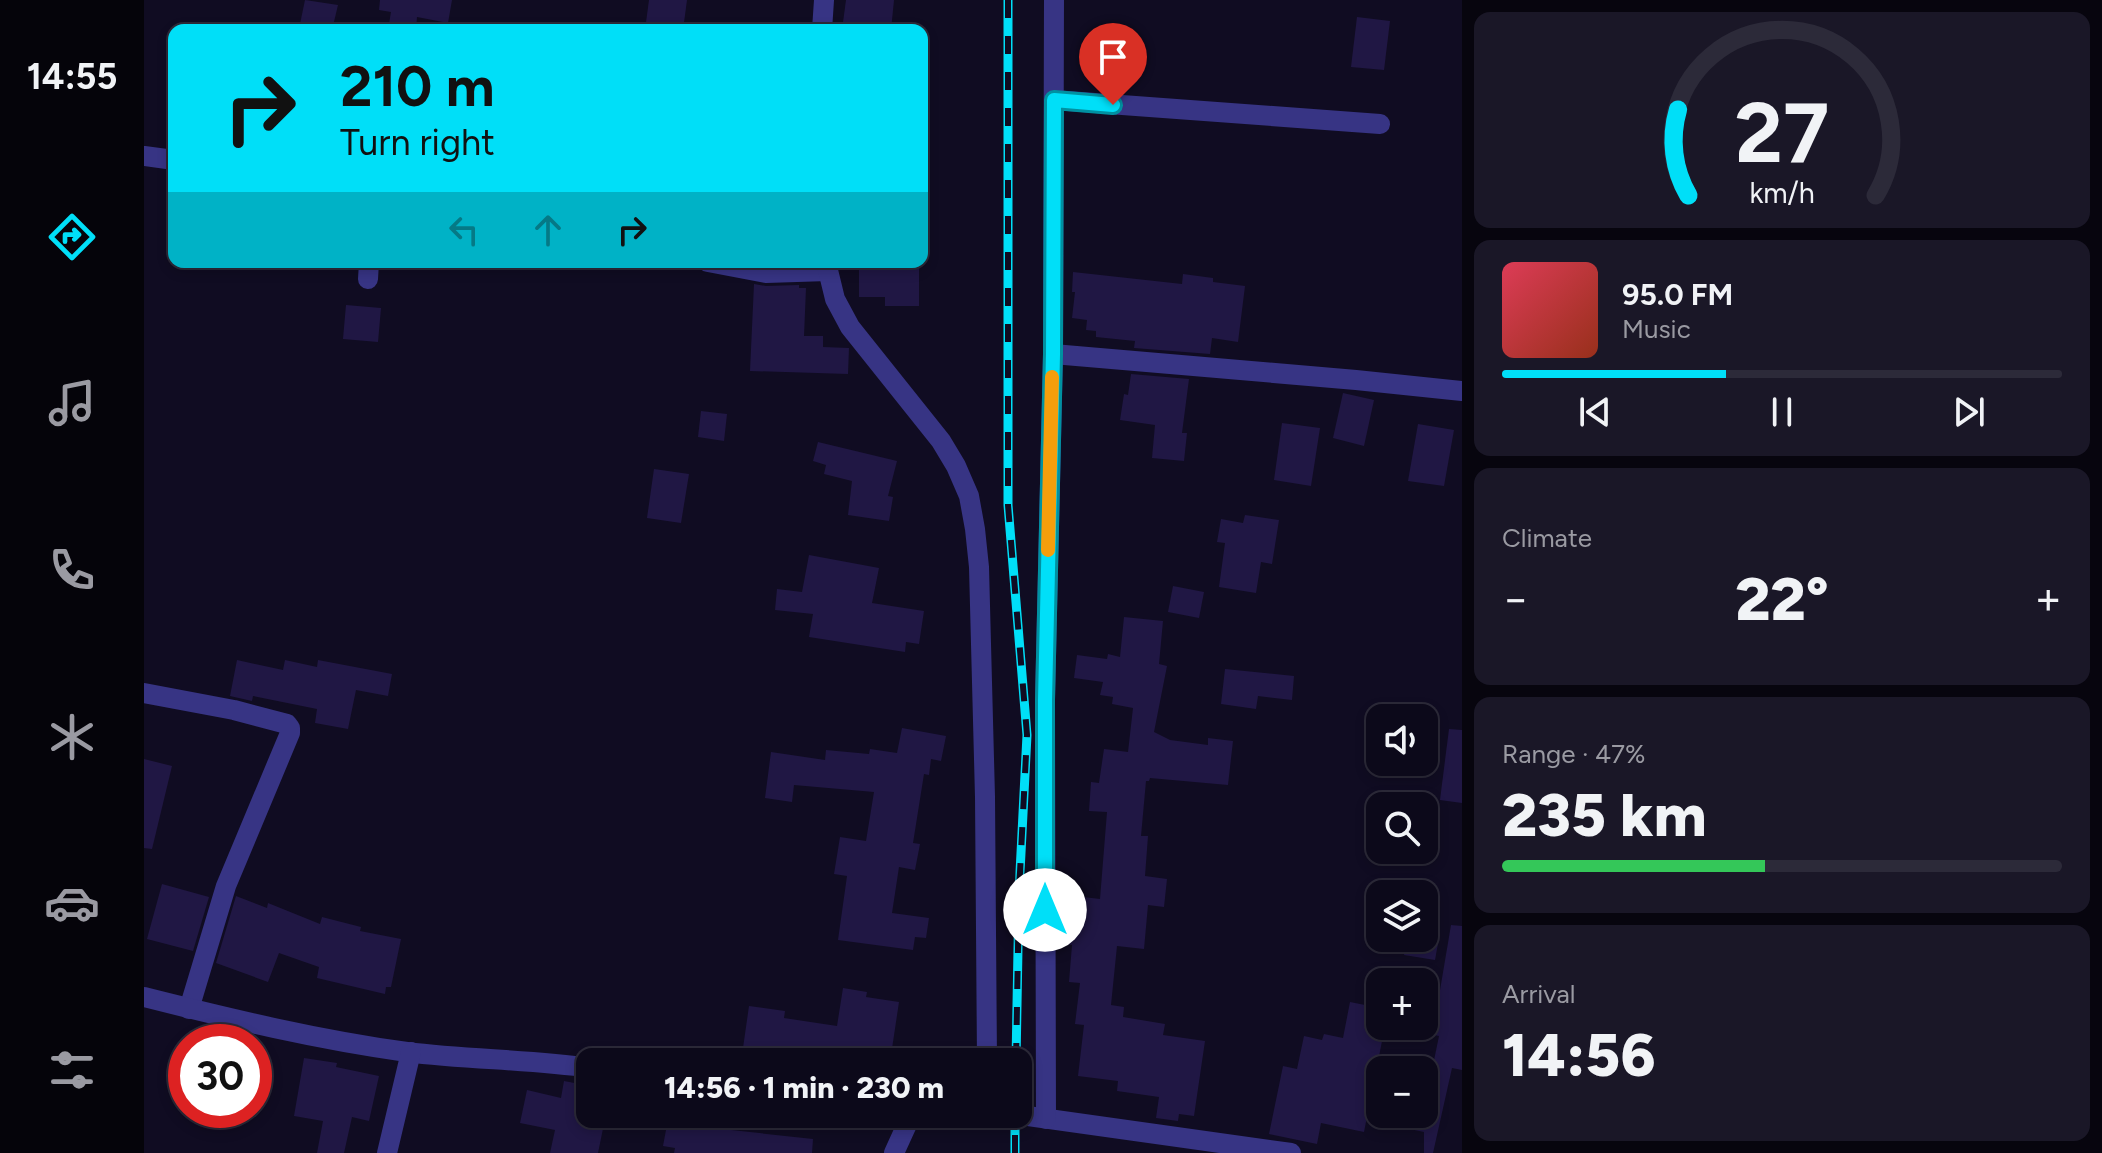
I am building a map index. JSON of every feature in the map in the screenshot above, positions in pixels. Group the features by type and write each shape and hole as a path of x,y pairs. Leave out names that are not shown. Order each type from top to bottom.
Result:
{"street":[{"path":"822,24 824,0"},
{"path":"1046,1119 1045,700 1053,354 1054,0"},
{"path":"1054,100 1380,124"},
{"path":"144,156 168,159"},
{"path":"740,268 766,273 817,268"},
{"path":"827,268 835,299 850,327 941,441 969,496 979,567 987,1048"},
{"path":"1053,354 1462,391"},
{"path":"144,693 234,710 287,724 290,728 226,886 189,1009"},
{"path":"144,997 309,1035 411,1052 576,1066"},
{"path":"387,1153 411,1052"},
{"path":"1032,1117 1291,1153"},
{"path":"894,1153 905,1128"}],"building":[{"path":"305,0 338,5 333,24 300,24"},
{"path":"380,0 452,0 448,23 417,17 416,24 389,24 391,12 379,10"},
{"path":"649,0 687,0 684,24 646,24"},
{"path":"846,0 894,0 892,24 843,24"},
{"path":"1357,17 1390,21 1384,70 1351,67"},
{"path":"859,268 919,268 919,306 885,306 885,297 859,297"},
{"path":"1073,272 1182,284 1183,274 1245,286 1238,342 1212,338 1210,354 1134,348 1135,341 1096,337 1096,331 1086,330 1087,320 1072,318 1075,292 1072,292"},
{"path":"754,284 799,285 799,288 806,288 804,336 823,336 823,347 849,348 848,374 750,371"},
{"path":"346,305 381,308 378,342 343,339"},
{"path":"1131,374 1189,379 1182,433 1187,433 1184,461 1152,458 1155,425 1120,420"},
{"path":"1343,393 1374,400 1364,446 1333,438"},
{"path":"701,411 727,414 724,441 698,437"},
{"path":"1282,423 1320,428 1311,486 1274,480"},
{"path":"1418,424 1454,430 1444,486 1408,481"},
{"path":"818,442 897,461 888,496 893,497 889,521 848,515 852,481 824,474 826,465 813,461"},
{"path":"654,469 689,474 681,523 647,518"},
{"path":"1245,515 1279,520 1272,564 1261,562 1256,593 1219,587 1225,543 1217,542 1221,519 1243,523"},
{"path":"809,555 879,568 872,603 924,611 919,644 906,642 905,652 809,637 813,614 775,610 777,589 802,592"},
{"path":"1173,586 1204,592 1199,618 1168,612"},
{"path":"1124,617 1163,621 1159,664 1167,666 1154,732 1170,740 1208,745 1208,738 1233,741 1228,785 1150,778 1146,781 1141,836 1148,836 1145,876 1167,879 1164,907 1148,905 1144,949 1117,946 1111,1005 1124,1007 1123,1017 1165,1024 1163,1035 1205,1041 1194,1116 1179,1114 1178,1121 1156,1118 1159,1097 1117,1091 1118,1081 1078,1076 1084,1025 1075,1024 1080,983 1069,982 1072,945 1059,943 1058,894 1100,899 1107,812 1089,811 1091,782 1099,783 1104,749 1128,752 1133,708 1112,704 1113,697 1100,695 1103,682 1074,678 1077,655 1107,659 1108,654 1120,657"},
{"path":"237,660 283,670 285,660 317,667 318,660 392,674 388,696 356,690 348,729 315,723 317,709 253,696 252,701 230,696"},
{"path":"1225,669 1294,676 1292,700 1258,696 1256,709 1221,704"},
{"path":"902,728 946,736 941,761 931,759 929,775 924,774 913,843 920,844 915,870 899,867 892,913 929,918 926,938 915,937 913,950 838,940 847,876 834,874 840,837 866,841 874,792 794,785 792,802 765,798 771,752 825,760 826,750 869,754 870,749 897,753"},
{"path":"1449,729 1462,730 1462,803 1440,800"},
{"path":"144,759 172,766 152,849 144,848"},
{"path":"162,884 209,897 193,951 147,939"},
{"path":"236,896 267,908 268,903 320,924 322,917 361,927 360,931 401,939 391,987 386,987 385,994 317,978 319,967 279,953 268,982 216,963"},
{"path":"1451,925 1462,926 1462,1070 1452,1068 1433,1153 1424,1153 1424,1132 1405,1128 1438,1128 1438,1056 1435,1056 1439,1036 1438,1002"},
{"path":"1405,952 1436,952 1435,960 1404,955"},
{"path":"843,988 867,992 866,997 899,1002 892,1048 743,1048 749,1006 785,1011 784,1018 837,1026"},
{"path":"1350,1002 1366,1005 1366,1040 1382,1040 1379,1056 1366,1056 1364,1132 1321,1123 1317,1144 1269,1134 1283,1066 1297,1069 1304,1036 1322,1040 1324,1034 1343,1038"},
{"path":"304,1058 337,1063 336,1067 379,1076 369,1121 352,1117 344,1153 317,1153 323,1121 294,1116"},
{"path":"564,1081 576,1083 576,1128 603,1128 598,1153 550,1153 555,1130 520,1123 527,1090 561,1098"},
{"path":"666,1128 722,1128 813,1139 812,1153 674,1153 675,1148 663,1146"}],"railway":[{"path":"1008,0 1008,505 1027,735 1019,892 1016,1048"},
{"path":"1015,1128 1015,1153"}],"slow traffic":[{"path":"1048,550 1052,377"}],"route":[{"path":"1045,910 1054,100 1113,105"}]}
